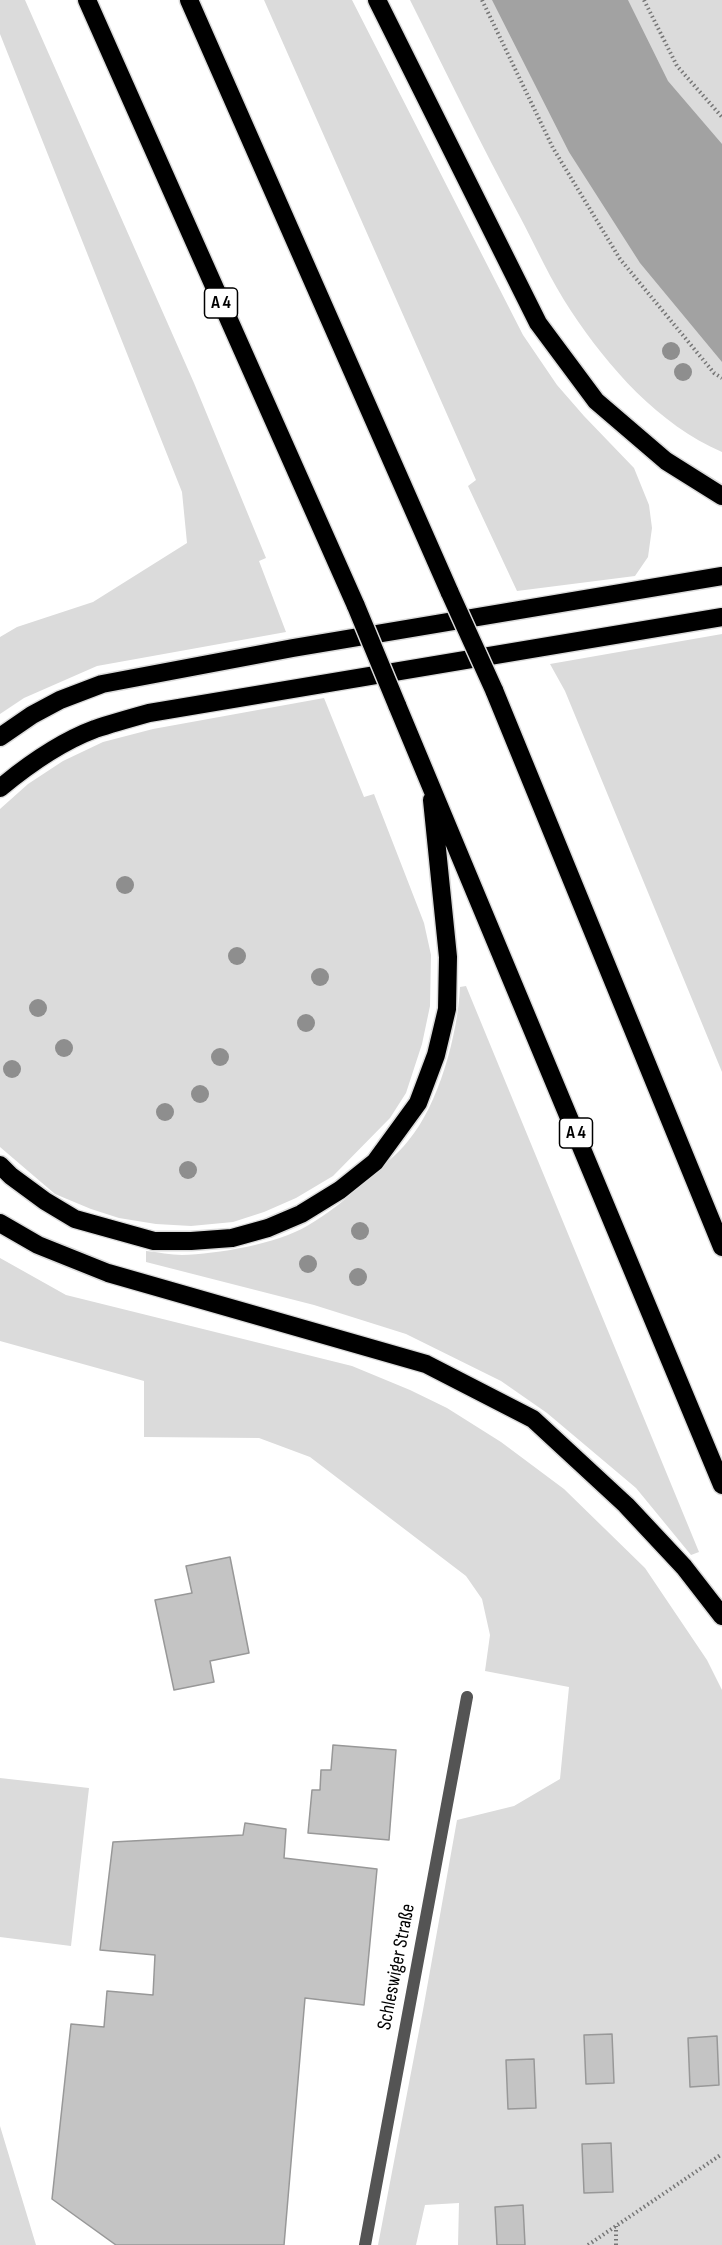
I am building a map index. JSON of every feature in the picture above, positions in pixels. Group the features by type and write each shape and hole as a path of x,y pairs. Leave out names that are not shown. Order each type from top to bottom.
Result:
{"highway":[{"name":"A 4","path":"87,0 356,606 722,1485"},
{"path":"189,0 494,690 722,1247"},
{"path":"377,0 538,323 596,401 666,461 722,496"},
{"path":"0,737 32,715 60,700 102,684 293,648 722,576"},
{"path":"0,788 52,750 95,729 149,713 722,617"},
{"path":"0,1165 45,1201 75,1220 154,1241 191,1241 232,1238 290,1219 340,1190 375,1162 418,1103 436,1055 447,1009 448,957 430,781"},
{"path":"0,1223 38,1245 108,1273 426,1364 533,1419 626,1504 684,1567 722,1616"}],"street":[{"name":"Schleswiger Straße","path":"365,2245 467,1697"}],"path":[{"path":"482,0 553,148 620,259 714,373 722,378"},
{"path":"644,0 677,66 722,117"},
{"path":"588,2245 722,2154"},
{"path":"616,2226 616,2245"}],"shaded area":[{"path":"0,0 25,0 194,383 266,558 259,561 286,632 97,666 24,698 0,714 0,637 17,627 93,602 187,543 182,492 0,34"},
{"path":"264,0 352,0 523,335 557,385 634,468 649,505 652,528 648,557 635,576 517,591 468,486 476,480"},
{"path":"410,0 722,0 722,452 677,426 656,410 618,373 571,311 550,276"},
{"path":"492,0 628,0 668,81 722,144 722,362 640,263 569,152"},
{"path":"722,634 722,1072 565,691 550,664"},
{"path":"324,698 364,797 374,794 424,923 431,955 430,1006 422,1044 406,1093 390,1118 333,1176 296,1198 233,1222 191,1226 156,1224 119,1218 55,1194 0,1147 0,809 28,784 63,761 103,742 153,729"},
{"path":"466,986 699,1552 691,1555 636,1488 547,1413 501,1381 406,1334 314,1305 146,1262 146,1251 178,1255 196,1254 246,1247 280,1238 307,1226 354,1192 404,1146 429,1108 438,1089 451,1046 460,987"},
{"path":"0,1258 66,1295 352,1366 410,1390 447,1408 501,1442 564,1489 645,1568 707,1660 722,1690 722,2245 458,2245 459,2203 425,2205 416,2245 378,2245 457,1820 514,1806 560,1779 569,1687 485,1671 490,1635 482,1599 466,1576 310,1457 259,1438 144,1437 144,1381 0,1341"},
{"path":"0,1778 89,1788 71,1946 0,1937"},
{"path":"0,2126 36,2245 0,2245"}],"building":[{"path":"230,1557 249,1653 210,1661 214,1682 174,1690 155,1600 192,1593 186,1566"},
{"path":"333,1745 396,1750 389,1840 308,1833 312,1790 320,1790 321,1770 331,1770"},
{"path":"245,1823 286,1829 284,1858 377,1869 364,2005 305,1998 284,2245 116,2245 52,2199 71,2024 104,2027 107,1991 153,1995 155,1955 100,1950 113,1842 243,1835"},
{"path":"612,2034 614,2083 586,2084 584,2035"},
{"path":"717,2036 719,2085 690,2087 688,2038"},
{"path":"534,2059 536,2108 508,2109 506,2060"},
{"path":"611,2143 613,2192 584,2193 582,2144"},
{"path":"523,2205 525,2245 497,2245 495,2207"}]}
